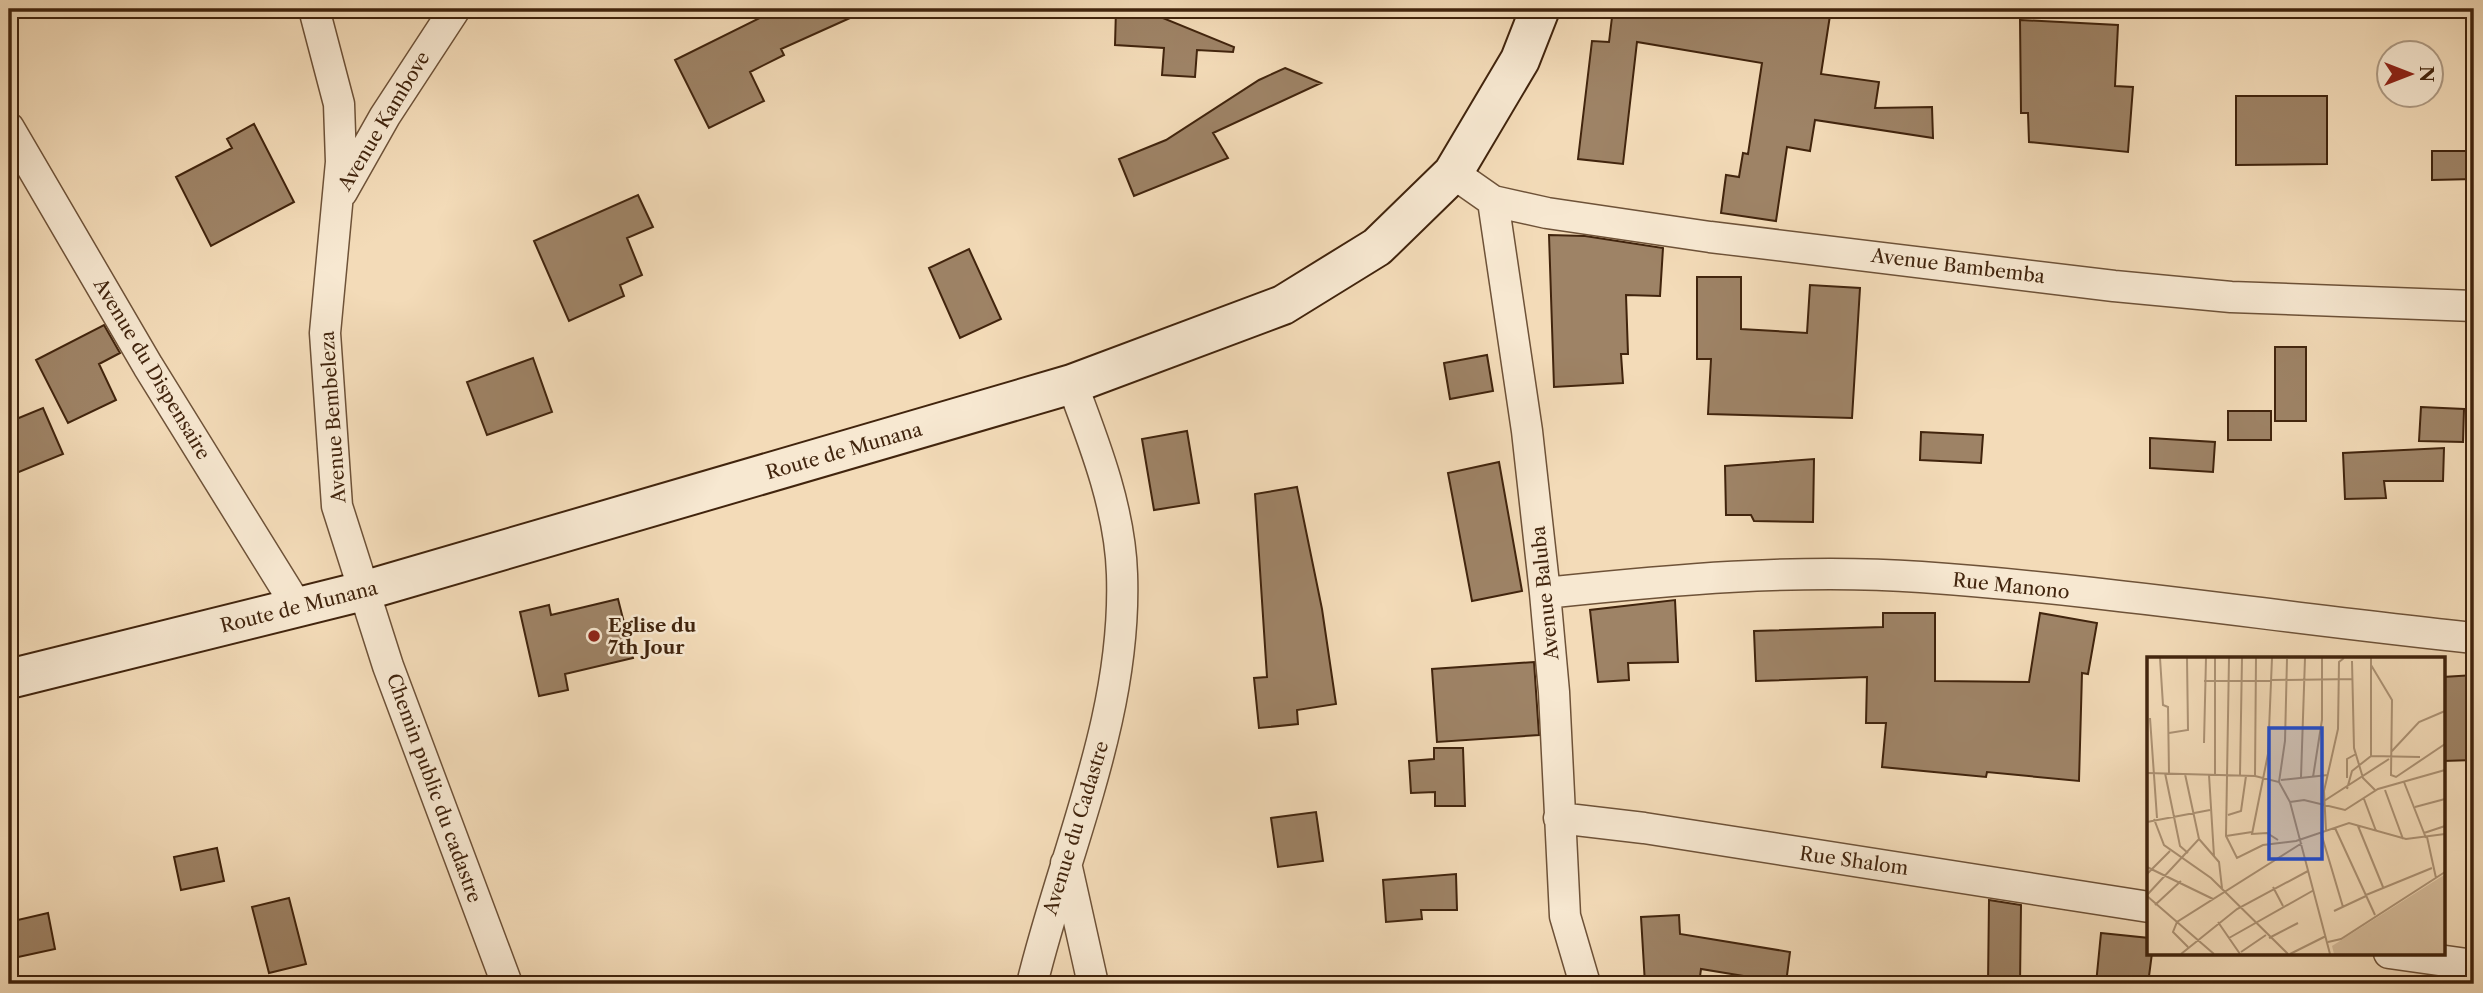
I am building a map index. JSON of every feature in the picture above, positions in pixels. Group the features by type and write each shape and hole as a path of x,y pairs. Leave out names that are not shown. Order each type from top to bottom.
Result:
{"main road":[{"name":"Route de Munana","path":"9,679 363,591 1072,384 1283,305 1377,247 1453,173 1520,60 1540,9"}],"street":[{"name":"Avenue Bembeleza","path":"314,9 339,104 341,162 325,333 327,398 337,506 363,591"},
{"name":"Avenue Kambove","path":"338,199 385,116 455,9"},
{"name":"Avenue du Dispensaire","path":"9,128 148,366 298,608"},
{"name":"Avenue Bambemba","path":"1453,173 1493,201 1547,213 1710,237 2114,286 2231,297 2474,306"},
{"name":"Avenue Baluba","path":"1493,201 1527,431 1545,593 1554,692 1565,916 1585,984"},
{"name":"Avenue du Cadastre","path":"1032,984 1065,863 1103,745 1119,660 1122,574 1115,515 1095,446 1072,384"},
{"name":"Rue Manono","path":"1545,593 1754,576 1919,577 2206,606 2474,638"},
{"name":"Chemin public du cadastre","path":"363,591 500,982"},
{"name":"Rue Shalom","path":"1559,818 1644,828 2147,907"},
{"path":"1065,863 1093,984"},
{"path":"2396,954 2474,965"}],"building":[{"path":"778,9 870,9 781,49 784,55 750,72 764,101 709,128 675,60"},
{"path":"1116,9 1141,9 1234,47 1233,52 1197,50 1195,77 1162,75 1164,48 1115,45"},
{"path":"1613,9 1831,9 1821,74 1879,82 1875,108 1932,107 1933,138 1815,120 1810,151 1787,147 1776,221 1721,213 1726,175 1739,177 1743,153 1748,154 1762,63 1637,42 1623,164 1578,159 1592,41 1609,42"},
{"path":"2020,20 2118,25 2115,86 2133,87 2128,152 2029,142 2028,113 2021,113"},
{"path":"1285,68 1321,83 1213,133 1228,158 1134,196 1119,159 1166,140 1259,80"},
{"path":"2236,96 2327,96 2327,164 2236,165"},
{"path":"254,124 294,202 211,246 176,177 232,148 227,139"},
{"path":"2432,151 2474,151 2474,179 2432,180"},
{"path":"638,195 653,227 627,238 642,275 620,285 624,296 569,321 534,241"},
{"path":"1549,235 1585,236 1663,248 1660,296 1626,295 1628,354 1621,354 1623,383 1554,387"},
{"path":"969,249 1001,319 960,338 929,268"},
{"path":"1697,277 1741,277 1741,329 1807,333 1810,285 1860,288 1852,418 1708,414 1711,359 1697,359"},
{"path":"104,325 120,353 99,364 116,400 68,423 36,360"},
{"path":"2275,347 2306,347 2306,421 2275,421"},
{"path":"1487,355 1493,391 1450,399 1444,363"},
{"path":"533,358 552,412 487,435 467,382"},
{"path":"2421,407 2464,409 2463,442 2419,441"},
{"path":"43,408 63,454 9,476 9,422"},
{"path":"2228,411 2271,411 2271,440 2228,440"},
{"path":"1187,431 1199,503 1154,510 1142,439"},
{"path":"1921,432 1983,435 1981,463 1920,460"},
{"path":"2150,438 2215,442 2213,472 2150,468"},
{"path":"2444,448 2443,481 2384,481 2386,498 2345,499 2343,453"},
{"path":"1814,459 1813,522 1754,521 1751,515 1726,515 1725,466"},
{"path":"1499,462 1522,591 1472,601 1448,473"},
{"path":"1297,487 1322,609 1336,704 1297,710 1298,724 1259,728 1254,678 1267,677 1255,494"},
{"path":"618,599 633,658 565,674 568,690 539,696 520,612 549,605 551,615"},
{"path":"1675,600 1678,662 1628,663 1629,680 1598,682 1590,610"},
{"path":"1883,613 1935,613 1935,681 2029,682 2040,613 2097,623 2088,674 2082,673 2079,781 1987,772 1986,777 1882,767 1886,723 1866,723 1867,677 1756,681 1754,631 1883,627"},
{"path":"1534,662 1539,735 1437,742 1432,669"},
{"path":"2474,675 2474,760 2444,761 2444,677"},
{"path":"1434,748 1463,748 1465,806 1435,806 1435,792 1411,793 1409,761 1434,759"},
{"path":"1316,812 1323,861 1278,867 1271,818"},
{"path":"217,848 224,881 181,890 174,857"},
{"path":"1456,874 1457,910 1421,910 1422,919 1386,922 1383,880"},
{"path":"289,898 306,964 269,973 252,907"},
{"path":"1989,900 2021,905 2020,984 1988,984"},
{"path":"48,913 55,949 9,959 9,922"},
{"path":"1679,915 1680,934 1790,952 1786,983 1701,969 1699,984 1645,984 1641,917"},
{"path":"2101,933 2147,938 2147,954 2152,954 2148,984 2096,984"}],"place":[{"name":"Eglise du 7th Jour","path":"594,636"}]}
